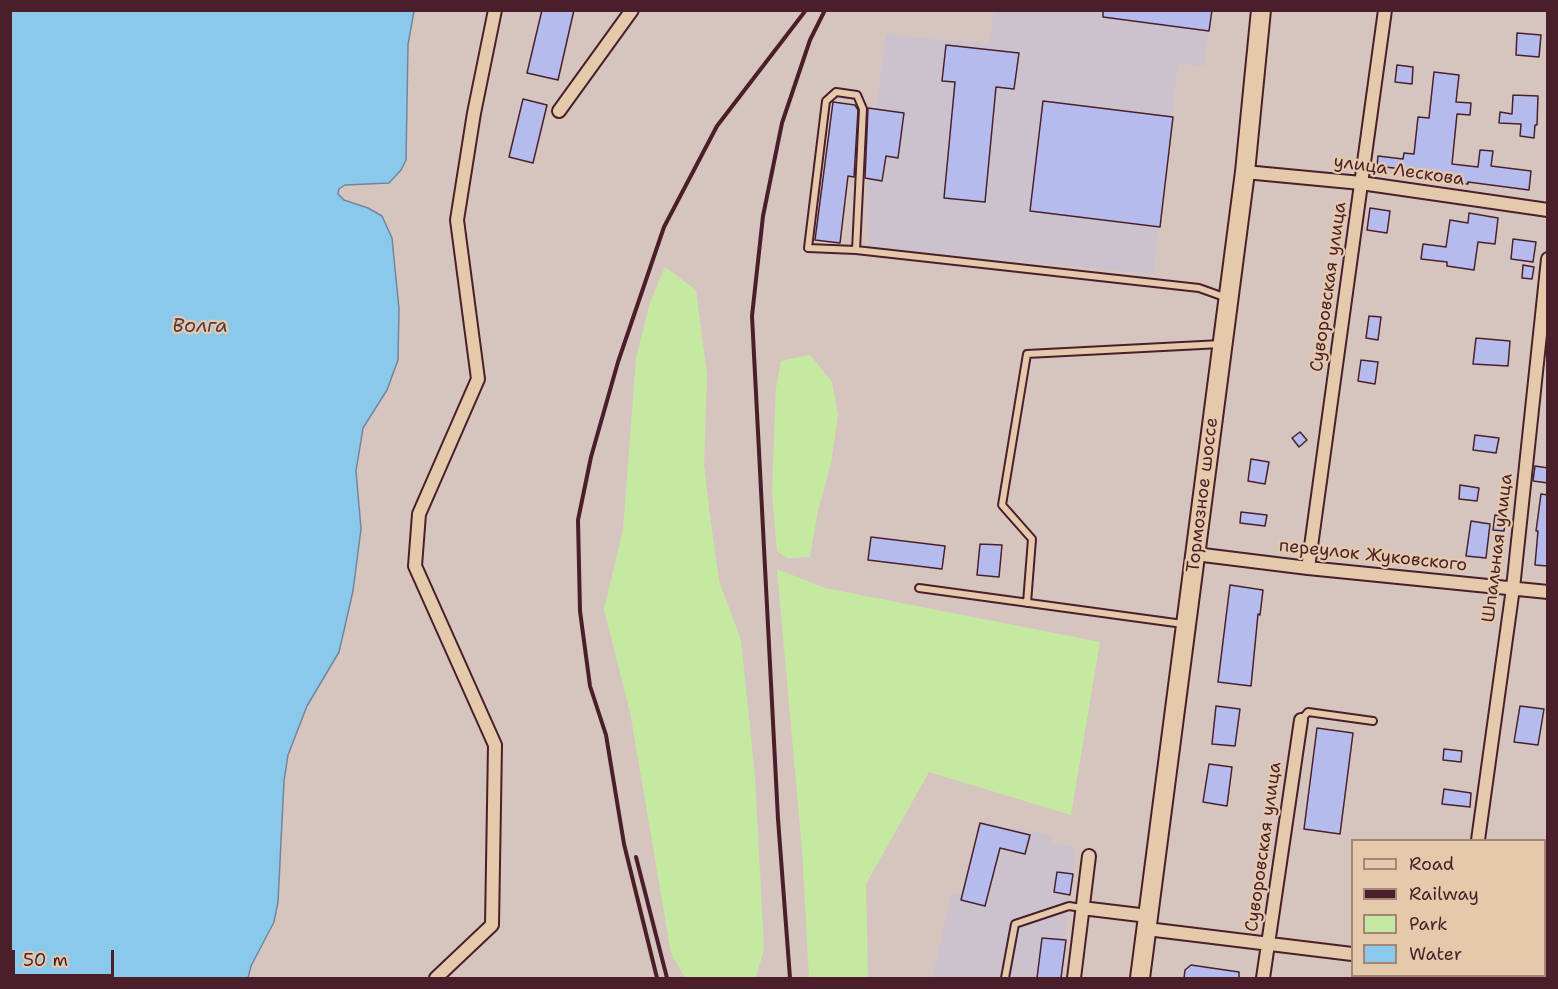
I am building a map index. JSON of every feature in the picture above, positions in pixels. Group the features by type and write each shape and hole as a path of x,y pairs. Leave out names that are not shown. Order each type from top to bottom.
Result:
{"street":[{"path":"436,978 492,925 495,745 415,566 419,514 478,379 457,220 474,113 495,10"},
{"path":"559,111 632,10"},
{"name":"Тормозное шоссе","path":"1140,978 1245,172 1261,10"},
{"name":"Суворовская улица","path":"1308,568 1385,10"},
{"name":"улица Лескова","path":"1245,172 1361,183 1548,210"},
{"name":"Шпальная улица","path":"1478,839 1513,588 1548,259"},
{"name":"переулок Жуковского","path":"1196,554 1308,568 1548,592"},
{"name":"Суворовская улица","path":"1263,978 1301,720"},
{"path":"1074,978 1089,856"},
{"path":"1082,908 1147,923 1268,944 1351,954"}],"lane":[{"path":"856,250 863,109 857,95 836,92 826,101 808,248 856,250 1199,288 1228,298"},
{"path":"1027,603 1032,539 1002,505 1027,354 1221,344"},
{"path":"919,588 1186,624"},
{"path":"1301,720 1308,712 1374,721"},
{"path":"1005,978 1014,924 1069,906 1082,908"}],"shaded area":[{"path":"994,11 1212,11 1204,66 1178,64 1153,274 868,247 867,179 886,35 989,44"},
{"path":"981,821 1052,836 1051,843 1075,847 1061,978 932,978 952,893 964,894"}],"green space":[{"path":"665,267 696,290 707,375 704,465 710,516 719,581 741,640 755,777 764,949 756,978 685,978 671,953 630,712 604,609 623,530 636,359 650,302"},
{"path":"810,355 832,382 838,415 831,463 818,511 810,557 787,558 777,551 772,491 776,388 781,361"},
{"path":"777,569 825,588 1100,642 1071,815 929,772 866,884 868,978 809,978 802,849"}],"water":[{"name":"Волга","path":"10,11 414,11 408,45 406,160 401,170 389,183 345,185 339,189 338,194 344,200 368,208 382,216 392,238 399,309 398,360 387,390 363,428 356,471 361,529 353,591 339,652 307,706 288,755 284,781 278,902 274,922 251,966 248,978 11,978"}],"building":[{"path":"542,10 574,10 558,80 527,73"},
{"path":"1103,10 1212,10 1209,31 1103,17"},
{"path":"1517,33 1541,35 1539,57 1516,55"},
{"path":"946,45 1019,53 1014,89 996,87 985,202 944,198 955,82 942,81"},
{"path":"1397,65 1413,67 1412,84 1395,82"},
{"path":"1434,72 1459,75 1456,102 1471,103 1470,115 1457,114 1452,164 1478,167 1480,150 1493,151 1491,166 1531,171 1529,190 1468,182 1468,184 1454,183 1454,181 1445,179 1401,174 1402,169 1377,166 1378,156 1403,159 1404,153 1414,154 1418,117 1429,118"},
{"path":"1513,95 1538,96 1534,138 1520,136 1521,124 1499,123 1500,112 1512,114"},
{"path":"523,99 547,105 533,163 509,157"},
{"path":"1043,101 1173,117 1160,227 1030,211"},
{"path":"833,102 855,105 858,110 854,177 848,176 840,243 815,240"},
{"path":"868,108 904,113 898,158 886,156 882,181 865,178"},
{"path":"1370,208 1390,211 1387,233 1367,230"},
{"path":"1469,213 1498,218 1495,244 1478,242 1474,270 1447,266 1447,262 1421,259 1423,244 1446,247 1450,220 1468,223"},
{"path":"1513,239 1536,242 1533,262 1511,259"},
{"path":"1523,265 1534,267 1532,279 1522,278"},
{"path":"1369,316 1381,317 1378,340 1366,338"},
{"path":"1476,338 1510,341 1508,366 1473,364"},
{"path":"1361,360 1378,362 1375,384 1358,381"},
{"path":"1300,432 1307,440 1299,447 1292,438"},
{"path":"1475,435 1499,438 1496,453 1473,450"},
{"path":"1251,459 1269,462 1265,484 1248,481"},
{"path":"1535,466 1548,468 1548,483 1533,481"},
{"path":"1460,485 1479,488 1477,501 1459,499"},
{"path":"1541,494 1548,495 1548,566 1535,565 1538,531 1536,531"},
{"path":"1241,512 1267,515 1265,526 1240,523"},
{"path":"1495,515 1506,517 1504,531 1493,530"},
{"path":"1471,521 1490,524 1486,558 1466,556"},
{"path":"871,537 945,546 942,569 868,560"},
{"path":"980,544 1002,545 999,577 977,575"},
{"path":"1230,585 1263,590 1260,615 1258,614 1251,686 1218,682"},
{"path":"1216,706 1240,709 1235,746 1212,744"},
{"path":"1520,706 1544,709 1538,745 1514,742"},
{"path":"1317,728 1353,733 1340,834 1304,829"},
{"path":"1444,749 1462,751 1461,762 1443,760"},
{"path":"1209,764 1232,767 1227,806 1203,802"},
{"path":"1444,789 1471,793 1470,807 1442,804"},
{"path":"980,823 1030,835 1025,854 1000,848 985,906 961,900"},
{"path":"1057,872 1073,874 1070,895 1054,892"},
{"path":"1042,938 1066,940 1061,978 1037,978"},
{"path":"1191,965 1239,972 1239,978 1184,978 1185,970"}],"railway":[{"path":"657,978 624,844 606,735 590,686 580,611 578,520 591,457 618,362 664,227 717,126 806,10"},
{"path":"790,978 778,819 752,316 763,216 782,123 810,40 825,10"},
{"path":"636,857 667,978"}]}
